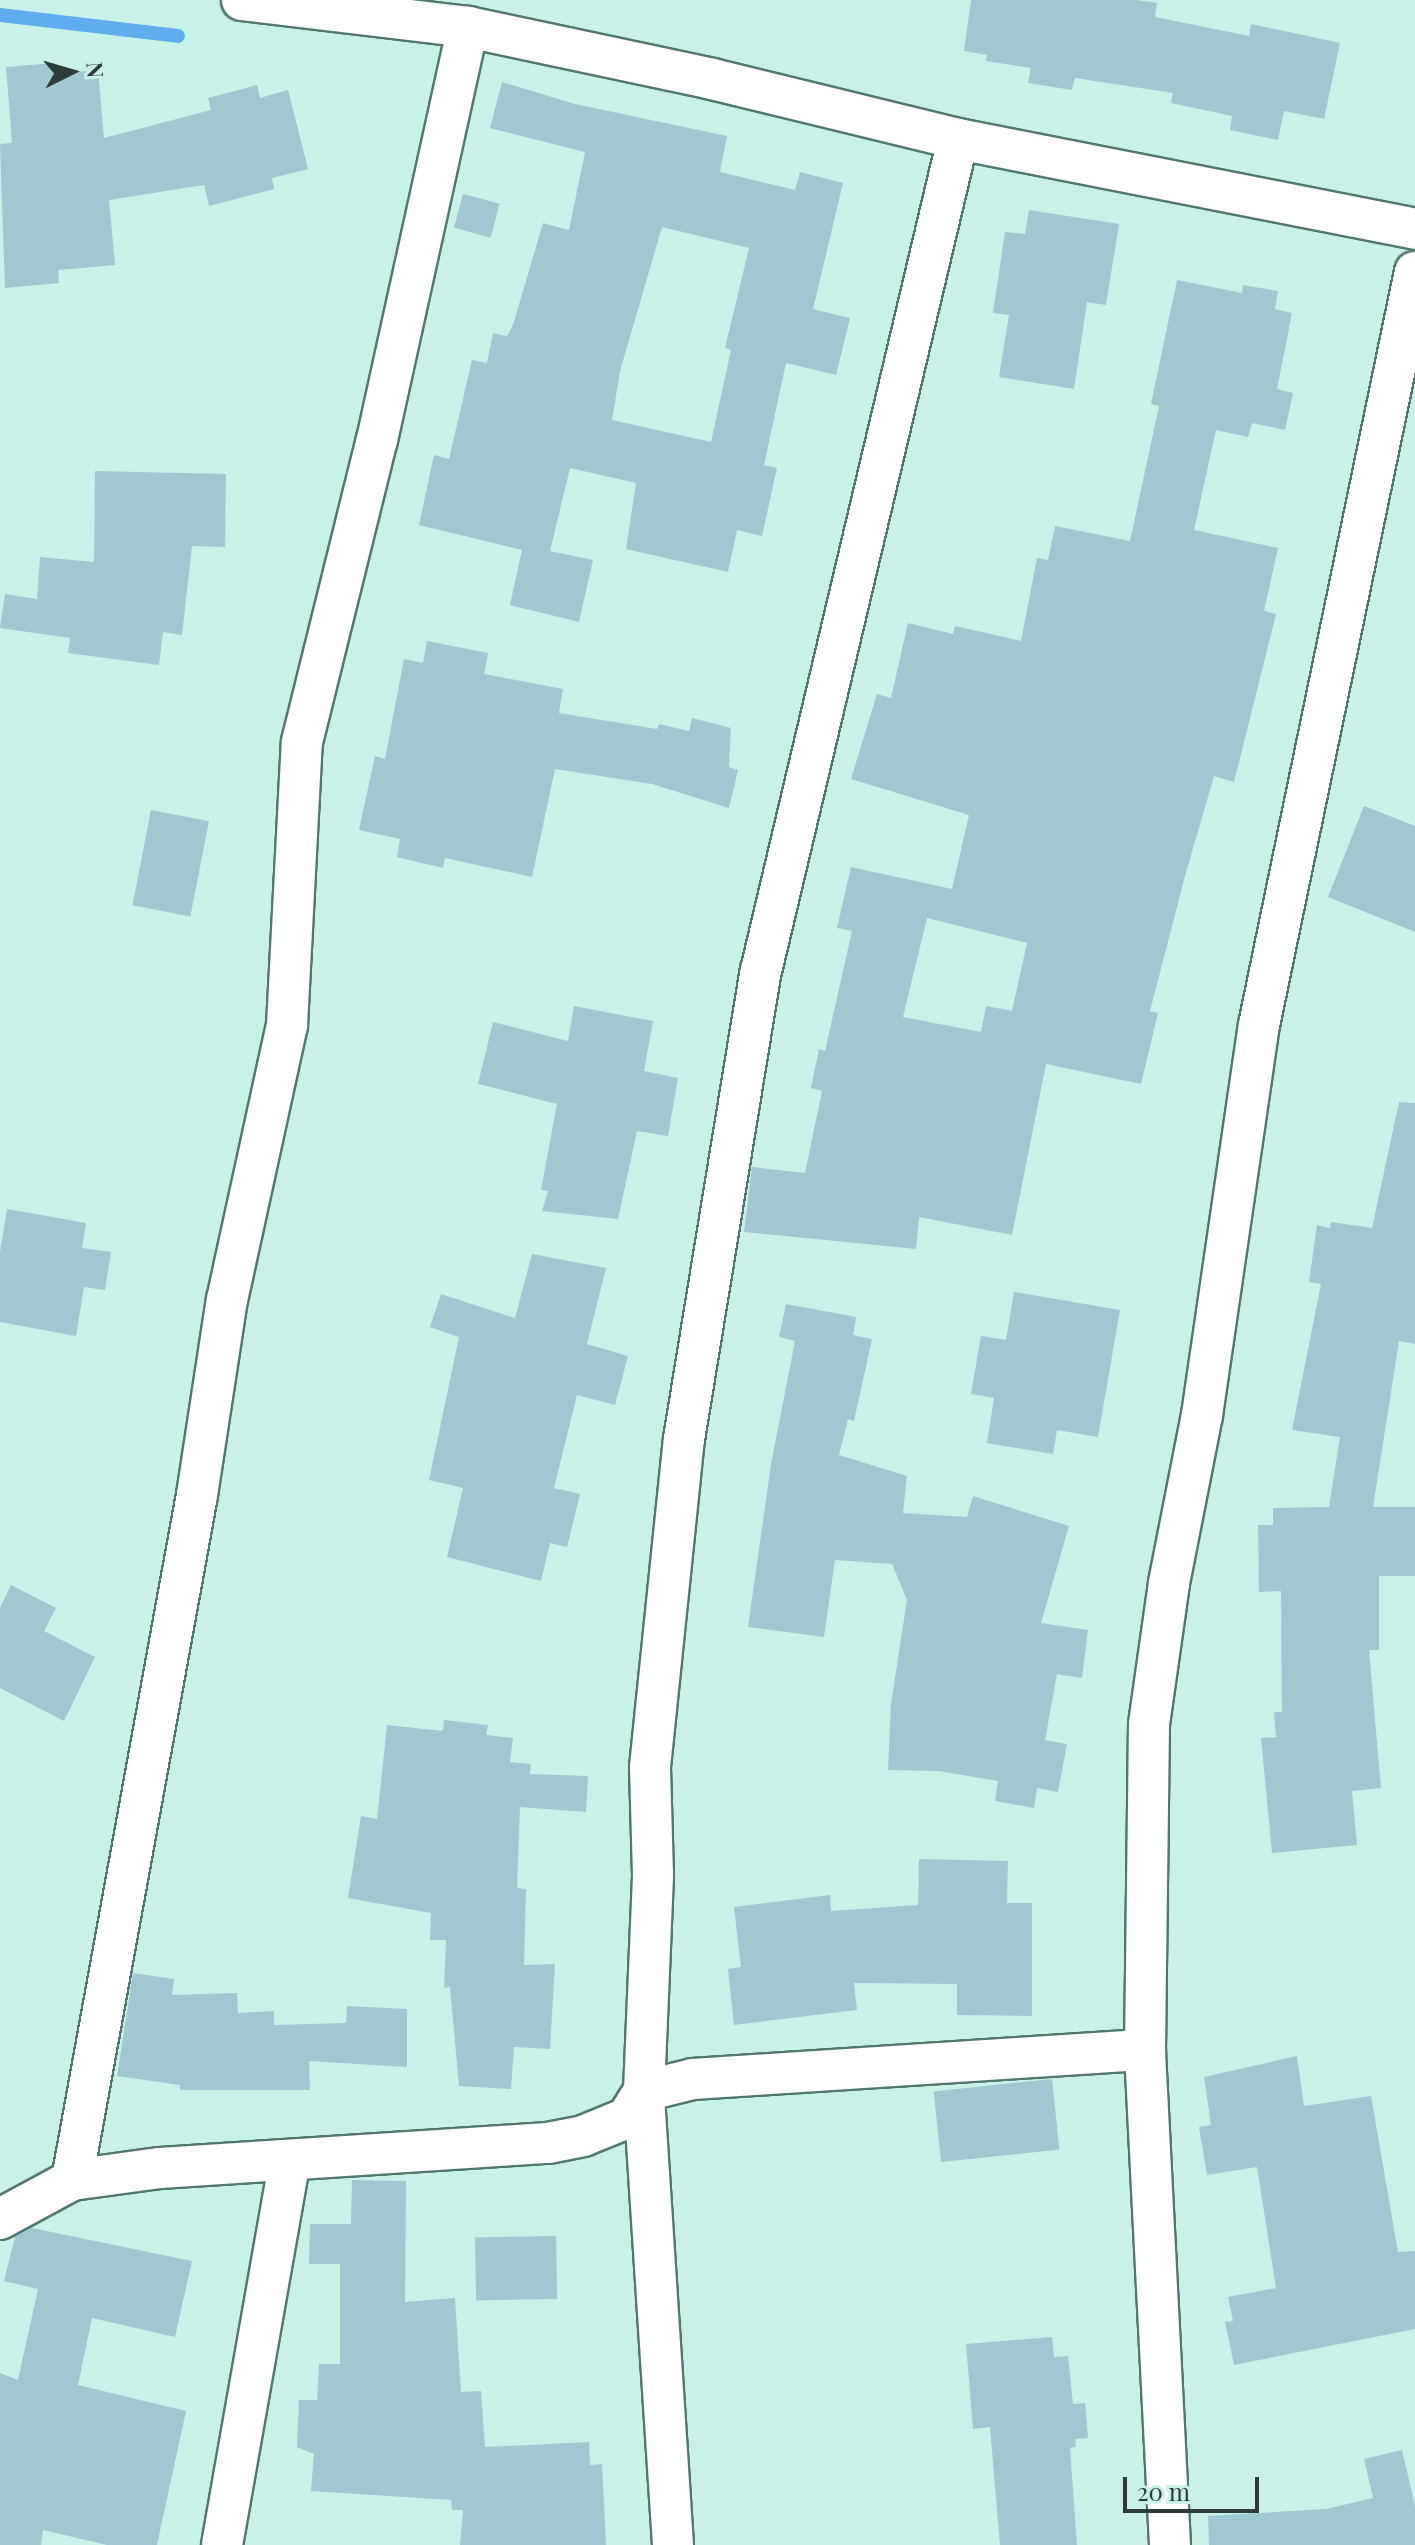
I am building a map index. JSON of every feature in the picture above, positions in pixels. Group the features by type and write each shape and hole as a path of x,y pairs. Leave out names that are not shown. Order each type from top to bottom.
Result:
{"street":[{"path":"242,0 291,3 468,27 712,79 958,139 1415,229"},
{"path":"72,2180 194,1510 227,1300 287,1025 302,742 377,440 468,27"},
{"path":"673,2545 644,2091 653,1875 650,1767 684,1439 731,1135 761,971 958,139"},
{"path":"1170,2545 1145,2050 1149,1724 1169,1583 1202,1415 1259,1025 1415,272"},
{"path":"0,2219 72,2180 160,2168 290,2161 583,2136 627,2118 644,2091 715,2076 1145,2050"},
{"path":"222,2545 290,2161"}],"building":[{"path":"971,0 1137,0 1157,3 1155,17 1249,36 1251,24 1340,43 1324,119 1284,111 1278,140 1230,130 1232,116 1171,103 1173,93 1075,78 1072,90 1028,83 1031,68 986,61 987,55 964,51"},
{"path":"54,63 55,74 98,70 104,138 211,110 208,98 257,85 260,98 288,90 308,169 272,178 274,189 209,206 204,185 109,200 115,265 58,270 59,283 5,288 0,144 12,143 6,67"},
{"path":"502,82 575,104 727,136 720,172 795,190 800,172 843,183 813,309 850,318 836,375 786,363 764,465 777,468 762,536 737,530 728,572 626,549 636,483 570,468 550,551 593,560 579,622 510,605 522,550 419,525 434,455 449,459 472,360 487,363 493,333 507,336 513,325 543,223 569,230 585,152 490,128","holes":["662,227 749,248 725,348 731,350 711,442 612,420 620,371"]},
{"path":"463,194 500,204 491,238 454,228"},
{"path":"1029,210 1119,224 1106,305 1087,302 1074,389 999,377 1009,315 993,313 1005,232 1025,234"},
{"path":"1177,280 1242,293 1243,285 1278,291 1275,309 1292,313 1277,389 1293,393 1285,430 1252,423 1248,437 1216,430 1194,530 1278,548 1264,611 1276,614 1234,782 1214,776 1185,876 1150,1011 1158,1013 1141,1084 1046,1064 1012,1235 919,1217 916,1249 744,1232 752,1167 805,1173 822,1091 811,1088 819,1049 825,1051 852,931 837,928 851,867 952,889 969,815 851,779 877,694 891,698 908,623 953,634 955,626 1021,641 1037,558 1048,560 1055,526 1130,541 1159,406 1151,404","holes":["927,918 1027,943 1012,1011 986,1006 981,1032 903,1017"]},
{"path":"95,471 226,474 225,547 192,546 182,635 163,632 159,665 68,653 70,638 0,628 5,594 37,599 40,557 94,562"},
{"path":"427,641 488,653 484,674 563,689 559,713 657,729 659,724 689,731 692,718 731,728 729,767 738,770 729,808 652,784 555,769 532,877 445,858 443,868 397,857 400,839 359,830 375,756 385,759 404,659 423,663"},
{"path":"1364,806 1415,826 1415,932 1328,897"},
{"path":"151,810 209,821 190,916 132,905"},
{"path":"574,1006 653,1021 644,1071 678,1078 668,1136 637,1131 618,1219 542,1211 548,1191 541,1190 557,1104 478,1084 493,1022 568,1041"},
{"path":"1399,1102 1415,1103 1415,1344 1399,1341 1373,1507 1415,1507 1415,1576 1379,1576 1379,1650 1369,1650 1381,1788 1352,1791 1357,1845 1272,1853 1261,1738 1276,1737 1274,1712 1282,1712 1281,1591 1259,1592 1258,1525 1273,1525 1273,1508 1329,1507 1340,1437 1292,1430 1321,1284 1309,1282 1317,1225 1330,1228 1331,1222 1372,1228"},
{"path":"7,1209 86,1223 82,1248 111,1252 105,1290 84,1287 76,1336 0,1322 0,1252"},
{"path":"532,1254 606,1268 587,1344 628,1356 615,1405 577,1395 554,1488 580,1494 567,1547 550,1543 541,1581 447,1557 463,1488 429,1480 459,1337 430,1327 441,1294 515,1318"},
{"path":"1014,1292 1120,1310 1098,1437 1057,1430 1053,1454 987,1443 994,1398 971,1394 981,1336 1006,1340"},
{"path":"786,1304 856,1317 853,1335 872,1339 854,1421 848,1419 839,1455 907,1476 903,1513 967,1517 973,1496 1069,1526 1041,1623 1088,1630 1082,1678 1057,1674 1045,1740 1067,1744 1058,1792 1037,1788 1034,1808 995,1801 998,1781 939,1771 888,1770 891,1704 907,1600 892,1564 835,1560 824,1637 748,1627 771,1464 795,1341 779,1337"},
{"path":"11,1585 56,1608 44,1631 95,1657 64,1721 0,1688 0,1608"},
{"path":"444,1720 488,1725 486,1735 513,1738 510,1762 531,1764 530,1774 588,1776 586,1812 520,1807 517,1888 526,1889 524,1965 555,1964 550,2049 514,2047 511,2089 459,2086 450,1987 444,1988 446,1940 430,1940 431,1913 348,1898 361,1816 377,1819 387,1725 443,1731"},
{"path":"919,1859 1008,1861 1007,1903 1032,1903 1032,2016 957,2015 957,1984 854,1983 857,2010 734,2025 728,1969 741,1967 734,1907 830,1895 831,1911 918,1905"},
{"path":"133,1973 174,1979 172,1995 237,1993 238,2013 274,2011 274,2025 346,2023 347,2006 407,2009 407,2067 309,2061 310,2090 180,2090 180,2085 117,2076"},
{"path":"1297,2056 1304,2106 1371,2096 1398,2252 1415,2251 1415,2329 1234,2365 1225,2322 1233,2321 1228,2297 1276,2288 1257,2167 1207,2175 1199,2127 1211,2125 1204,2077"},
{"path":"1052,2079 1059,2150 941,2162 934,2091"},
{"path":"352,2180 406,2181 405,2302 455,2298 461,2392 481,2391 485,2447 589,2442 590,2465 602,2464 606,2545 460,2545 463,2510 452,2510 451,2500 311,2491 314,2454 297,2447 299,2400 317,2400 319,2364 340,2364 340,2264 309,2264 310,2224 351,2224"},
{"path":"32,2228 192,2261 175,2337 92,2318 78,2385 186,2411 157,2545 107,2545 43,2530 41,2545 0,2545 0,2373 18,2380 38,2289 4,2281 15,2237"},
{"path":"556,2236 557,2299 476,2300 475,2237"},
{"path":"1052,2337 1054,2357 1068,2356 1073,2404 1085,2403 1088,2438 1075,2439 1076,2447 1070,2448 1077,2545 1000,2545 990,2427 973,2429 966,2344"},
{"path":"1402,2450 1415,2506 1415,2545 1209,2545 1208,2516 1326,2509 1373,2498 1364,2459"}],"waterway":[{"path":"0,15 178,36"}]}
